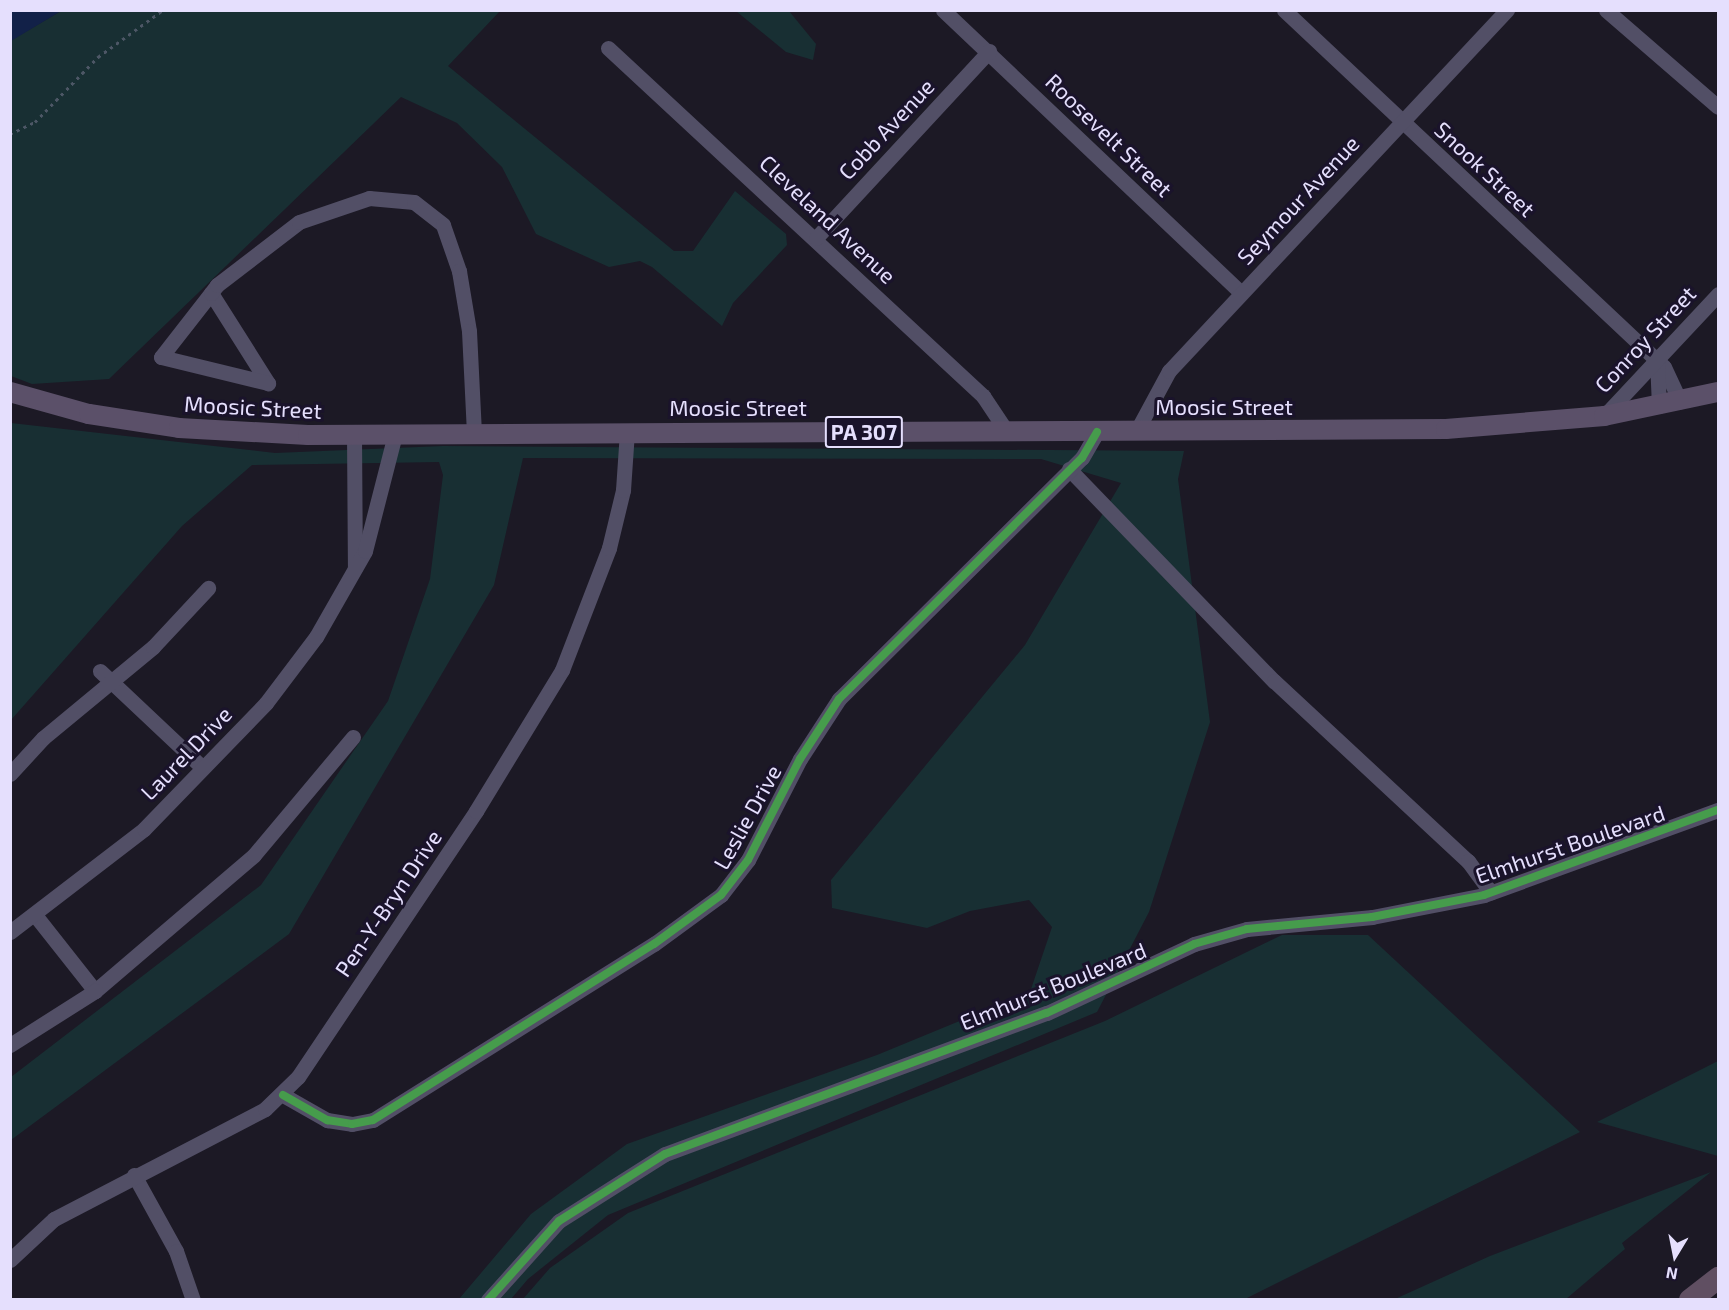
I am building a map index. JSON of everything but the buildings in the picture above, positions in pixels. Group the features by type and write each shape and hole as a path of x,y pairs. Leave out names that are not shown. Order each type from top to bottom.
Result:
{"highway":[{"path":"1690,1299 1719,1278"}],"main road":[{"name":"Moosic Street","path":"10,392 89,414 179,428 354,434 474,434 1456,429 1604,416 1680,402 1719,392"}],"street":[{"name":"Roosevelt Street","path":"943,10 989,51 1241,293"},
{"name":"Snook Street","path":"1284,10 1657,360 1680,402"},
{"name":"Seymour Avenue","path":"1136,432 1169,371 1507,10"},
{"path":"1605,10 1719,107"},
{"name":"Cleveland Avenue","path":"608,48 816,238 983,396 1007,432"},
{"name":"Cobb Avenue","path":"816,238 989,51"},
{"path":"211,293 268,383 160,357 211,293 299,222 369,198 414,202 442,225 459,272 469,331 474,434"},
{"name":"Conroy Street","path":"1604,416 1719,294"},
{"path":"1657,360 1659,406"},
{"name":"Pen-Y-Bryn Drive","path":"10,1260 54,1219 134,1175 265,1110 283,1095 445,859 562,670 609,548 623,490 627,432"},
{"name":"Leslie Drive","path":"283,1095 327,1120 352,1124 373,1120 645,950 721,895 748,860 805,750 839,699 1069,469 1097,432"},
{"path":"354,434 354,568"},
{"name":"Laurel Drive","path":"10,932 144,829 266,703 316,637 365,551 395,434"},
{"path":"1069,469 1274,681 1468,861 1491,893"},
{"path":"10,774 105,676 153,646 208,588"},
{"path":"105,676 203,768"},
{"path":"10,1045 95,991 254,855 353,737"},
{"name":"Elmhurst Boulevard","path":"488,1299 560,1221 664,1154 1047,1013 1194,944 1247,929 1372,917 1491,893 1719,810"},
{"path":"35,915 95,991"},
{"path":"134,1175 176,1251 193,1299"}],"path":[{"path":"10,134 35,122 98,57 163,10"}],"green space":[{"path":"61,11 500,11 448,66 674,251 693,251 735,191 786,234 787,245 733,303 722,326 652,267 640,261 609,267 536,234 502,167 457,123 401,97 109,379 32,384 11,376 10,41"},
{"path":"736,11 789,11 816,44 813,60 786,52"},
{"path":"11,423 275,453 443,446 1184,451 1178,479 1210,722 1149,912 1097,1012 608,1215 528,1279 511,1299 459,1299 531,1214 627,1144 877,1055 1030,992 1052,927 1029,900 970,911 927,928 832,908 831,880 1025,645 1121,483 1041,459 523,458 494,585 289,934 11,1140 11,1077 261,885 388,701 430,579 443,475 439,462 252,465 182,526 11,720"},
{"path":"1282,935 1368,935 1580,1132 1245,1299 523,1299 550,1268 628,1213 1105,1021"},
{"path":"1718,1061 1718,1156 1597,1122"},
{"path":"1711,1172 1622,1243 1625,1249 1566,1299 1395,1299 1490,1256"}],"water":[{"path":"11,10 61,10 61,11 11,41"}],"cycle path":[{"path":"283,1095 327,1120 352,1124 373,1120 654,944 721,895 748,860 800,759 839,699 1082,458 1097,432"},
{"path":"488,1300 559,1221 665,1154 1047,1013 1194,944 1247,929 1372,917 1484,895 1718,810"}]}
